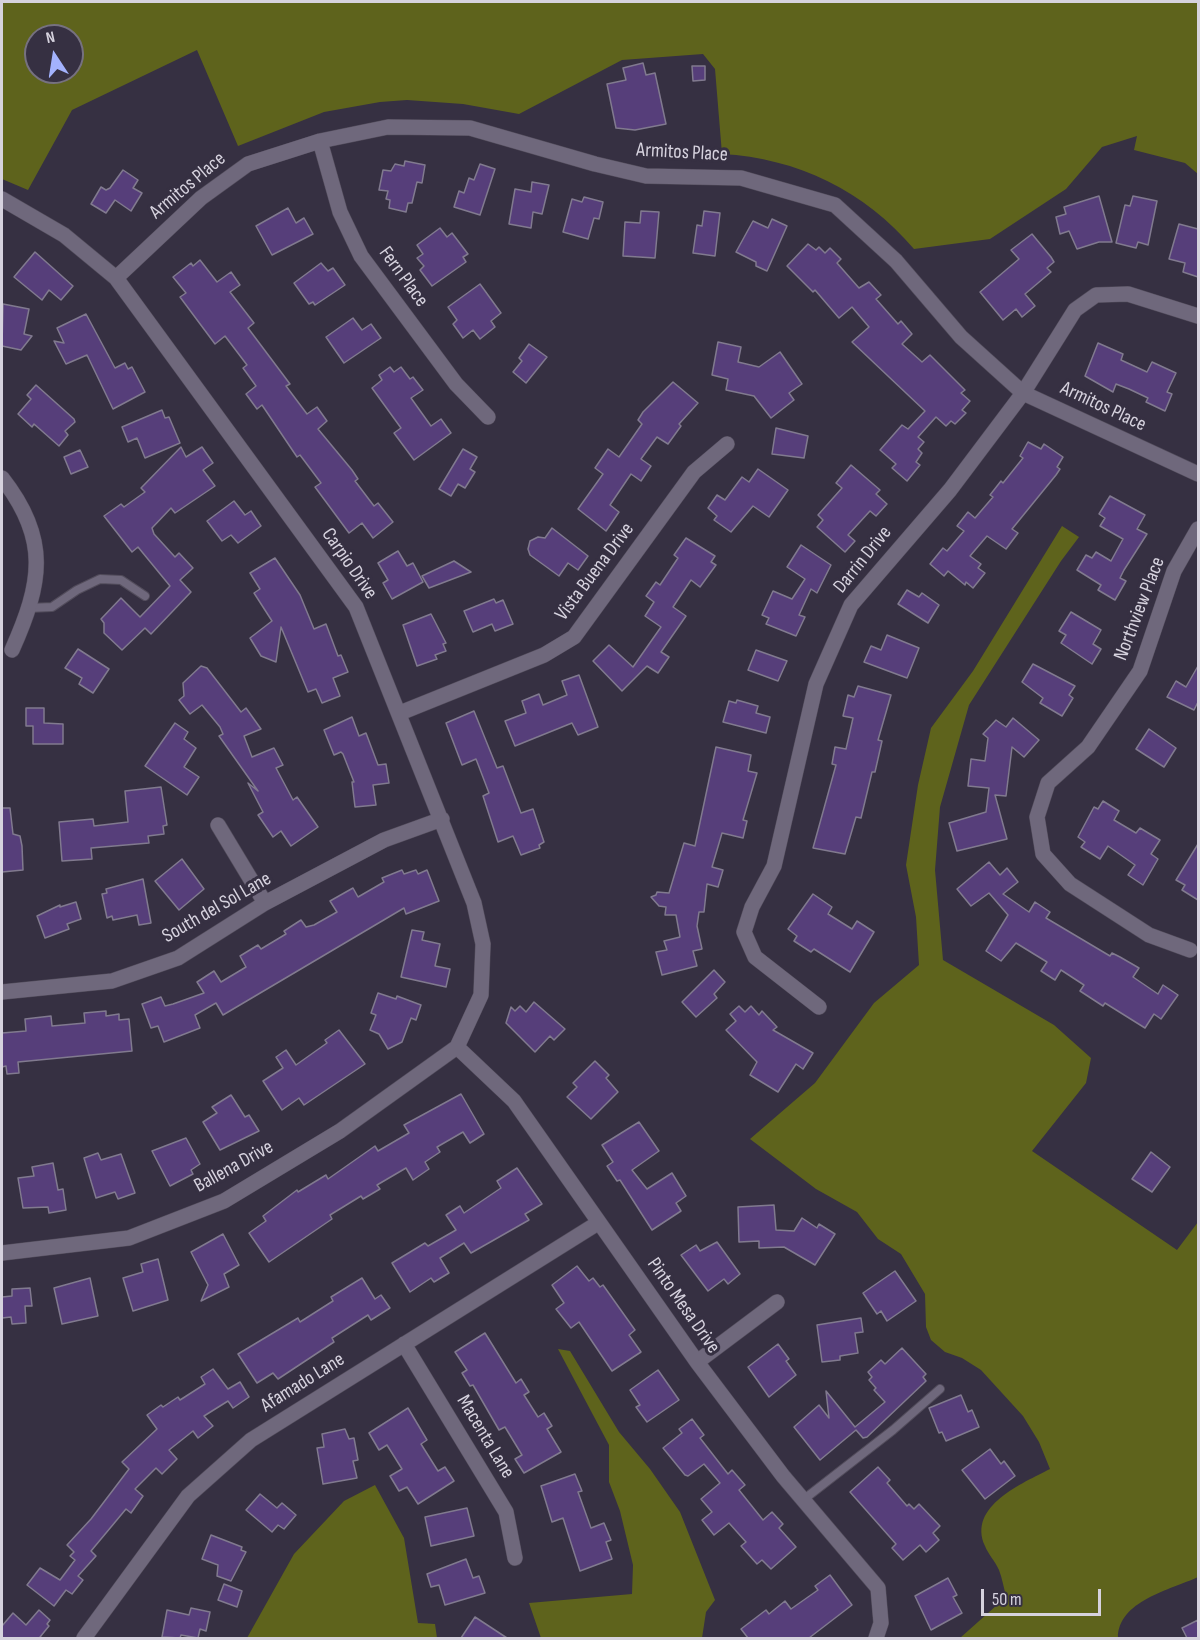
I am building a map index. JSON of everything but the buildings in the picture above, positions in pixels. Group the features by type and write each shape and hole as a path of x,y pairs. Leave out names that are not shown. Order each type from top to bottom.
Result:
{"street":[{"name":"Armitos Place","path":"116,278 201,198 248,164 320,141 388,127 470,128 595,164 646,176 741,178 835,205 896,261 961,337 1023,393 1198,474"},
{"name":"Fern Place","path":"320,141 340,212 361,256 456,384 488,417"},
{"name":"Carpio Drive","path":"2,199 64,235 116,278 356,607 474,903 483,944 480,995 457,1047"},
{"name":"Darrin Drive","path":"819,1007 755,957 744,932 752,907 774,866 816,684 851,605 950,490 1023,393 1075,310 1096,295 1128,294 1198,316"},
{"name":"Vista Buena Drive","path":"400,713 544,655 574,637 694,472 727,444"},
{"path":"2,478 20,501 32,528 36,554 35,588 12,650"},
{"name":"Northview Place","path":"1190,950 1149,935 1070,884 1043,854 1037,817 1048,783 1088,747 1140,671 1174,571 1198,529"},
{"name":"South del Sol Lane","path":"2,992 112,981 178,958 265,903 384,840 442,819"},
{"path":"218,825 265,903"},
{"name":"Pinto Mesa Drive","path":"457,1047 514,1101 697,1362 803,1500 878,1588 881,1623 876,1638"},
{"name":"Ballena Drive","path":"2,1253 129,1238 224,1201 340,1131 457,1047"},
{"name":"Afamado Lane","path":"84,1638 188,1496 250,1440 598,1223"},
{"path":"697,1362 777,1302"},
{"name":"Macenta Lane","path":"404,1344 506,1512 515,1558"}],"lane":[{"path":"29,608 52,608 77,590 100,579 121,580 145,596"},
{"path":"803,1500 894,1430 940,1389"}],"green space":[{"path":"2,2 1198,2 1198,174 1185,163 1134,150 1137,136 1102,147 1066,189 990,239 914,249 874,210 828,181 777,162 722,154 715,69 703,54 622,60 519,114 463,104 407,100 380,102 324,112 238,146 197,50 72,110 28,190 2,179"},
{"path":"1062,526 1079,537 1061,561 969,705 940,807 935,870 943,960 1054,1025 1091,1058 1086,1083 1032,1151 1177,1250 1198,1222 1198,1577 1147,1598 1136,1606 1120,1625 1118,1638 960,1638 1006,1597 999,1570 985,1546 982,1532 984,1519 1001,1498 1026,1481 1050,1469 1039,1442 1023,1416 981,1370 962,1358 945,1352 931,1340 926,1327 925,1294 901,1254 878,1239 857,1212 816,1189 750,1139 815,1083 874,1003 919,965 916,917 906,865 918,785 931,728 973,671"},
{"path":"558,1349 570,1351 619,1432 650,1469 680,1512 715,1600 706,1612 702,1638 541,1638 529,1603 632,1594 633,1565 620,1511 609,1482 609,1445"},
{"path":"375,1485 404,1538 418,1623 435,1624 437,1638 247,1638 294,1554 344,1501"}]}
